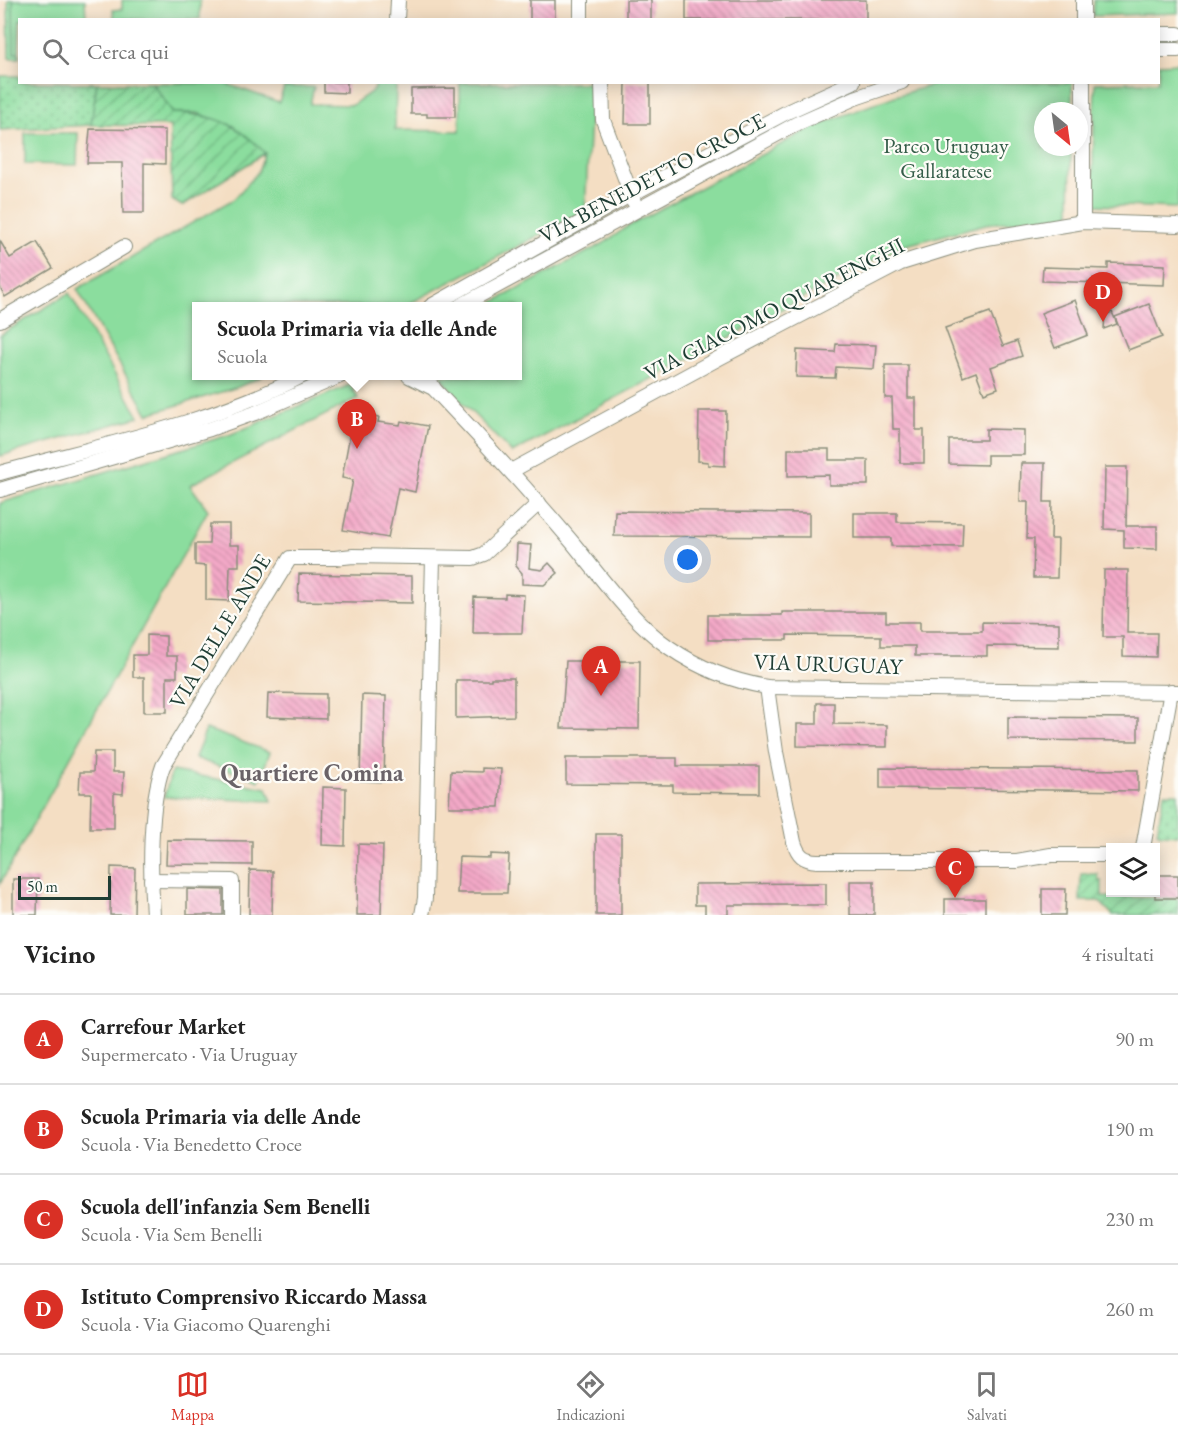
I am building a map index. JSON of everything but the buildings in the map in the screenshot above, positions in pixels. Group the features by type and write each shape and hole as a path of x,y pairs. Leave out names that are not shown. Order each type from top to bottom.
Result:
{"street":[{"path":"397,18 398,0"},
{"path":"581,18 582,0"},
{"path":"1083,0 1083,18"},
{"path":"1160,34 1178,34"},
{"path":"1160,50 1178,50"},
{"path":"602,84 603,120 630,195 639,210"},
{"name":"VIA BENEDETTO CROCE","path":"438,302 630,195 789,111 849,84"},
{"name":"VIA BENEDETTO CROCE","path":"467,302 796,124 855,98 896,84"},
{"path":"1083,84 1083,222"},
{"name":"VIA GIACOMO QUARENGHI","path":"512,471 721,357 902,263 975,240 1083,222 1178,225"},
{"path":"0,320 124,247"},
{"path":"0,473 197,418 266,393 292,380"},
{"path":"0,489 210,429 329,380"},
{"path":"421,380 435,390"},
{"name":"VIA URUGUAY","path":"429,380 435,390 512,471 624,603 668,647 717,673 767,687 1174,692"},
{"name":"VIA DELLE ANDE","path":"153,915 151,880 156,785 163,766 290,558 353,556 473,558 484,554 539,503"},
{"path":"422,915 425,898 433,558"},
{"path":"767,687 776,752 794,842 799,855 804,858 817,861 1017,861 1051,855 1106,855"},
{"path":"1144,843 1174,692"},
{"path":"151,880 232,881 232,915"}],"green space":[{"path":"8,0 13,0 14,53 18,53 18,58 9,58"},
{"path":"13,0 85,0 86,18 18,18 18,53 14,53"},
{"path":"122,0 200,0 200,18 114,18 113,10 122,9"},
{"path":"1094,0 1178,0 1178,13 1093,16"},
{"path":"1178,63 1178,208 1092,205 1095,84 1160,84 1160,64"},
{"path":"0,76 18,76 18,84 97,84 91,125 0,130"},
{"path":"97,84 153,84 173,113 201,115 224,122 245,134 265,153 182,206 172,200 170,126 91,125"},
{"path":"153,84 227,84 279,102 284,87 314,87 310,104 352,105 375,89 375,84 396,84 395,130 460,131 460,84 592,84 585,211 413,302 192,302 192,380 254,380 238,387 148,414 77,289 234,199 258,172 265,153 234,126 197,113 173,113"},
{"name":"Parco Uruguay Gallaratese","path":"935,84 1072,84 1072,102 1034,102 1034,156 1071,156 1070,216 986,224 899,247 512,453 456,396 444,380 522,380 522,302 493,302 813,127 895,96"},
{"path":"25,133 78,133 77,165 25,164"},
{"path":"69,293 139,417 0,456 0,335"},
{"path":"350,385 358,398 190,485 208,510 0,884 0,503 229,435"},
{"path":"206,729 270,752 259,781 195,758"},
{"path":"172,771 267,788 272,801 164,797"},
{"path":"1164,793 1178,793 1178,835 1157,832"},
{"path":"1081,874 1098,874 1099,881 1102,881 1102,897 1178,898 1178,915 1113,915 1099,901 1080,901"}],"place":[{"name":"Istituto Comprensivo Riccardo Massa","path":"1103,322"},
{"name":"Scuola Primaria via delle Ande","path":"357,449"},
{"name":"Carrefour Market","path":"601,696"},
{"name":"Scuola dell'infanzia Sem Benelli","path":"955,898"}],"district":[{"name":"Quartiere Comina","path":"312,772"}]}
